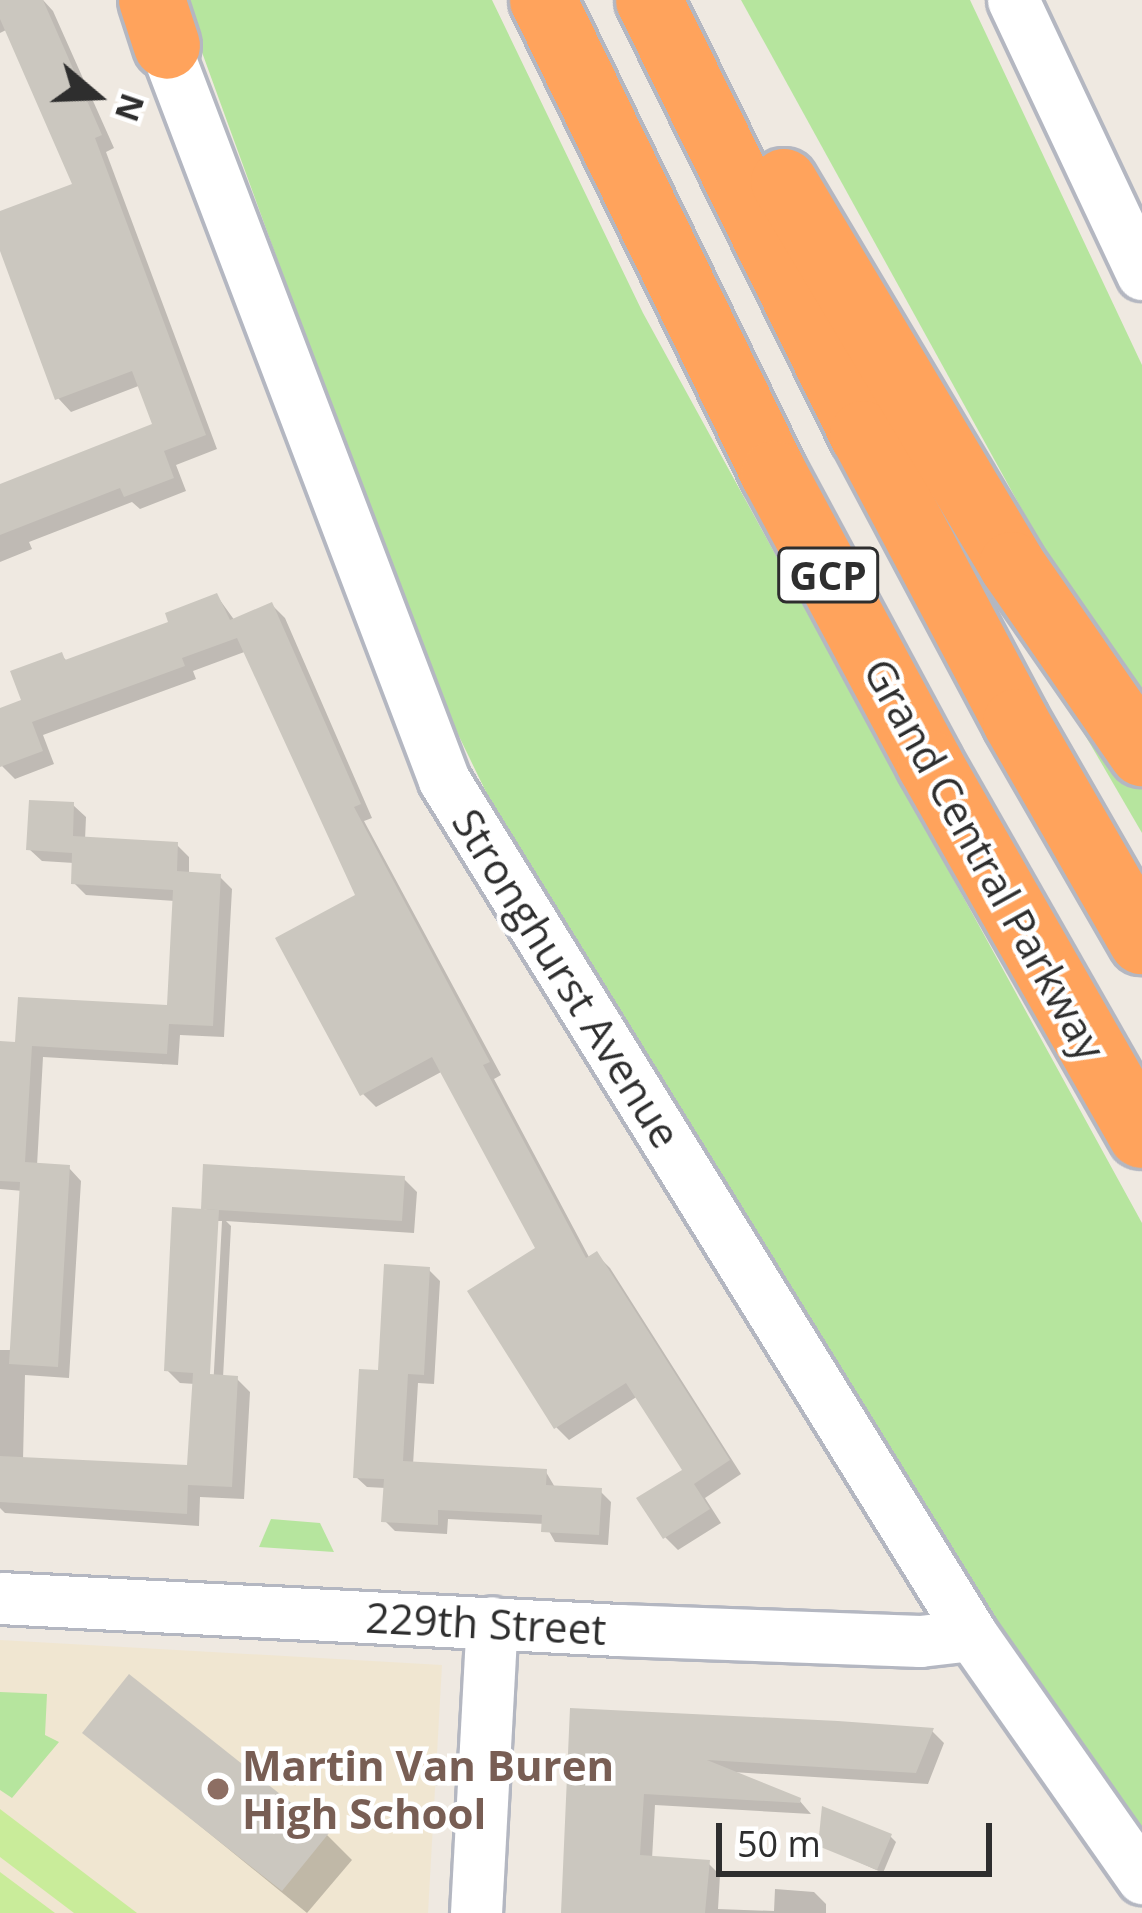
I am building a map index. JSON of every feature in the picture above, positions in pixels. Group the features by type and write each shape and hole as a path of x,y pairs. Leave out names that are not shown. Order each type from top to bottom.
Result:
{"highway":[{"name":"Grand Central Parkway","path":"543,0 774,474 953,804 1142,1135"},
{"name":"GCP","path":"649,0 885,475 1016,722 1142,940"},
{"path":"687,0 833,271 1012,565 1142,753"}],"street":[{"path":"1013,0 1142,274"},
{"name":"Stronghurst Avenue","path":"156,15 444,780 972,1635 1142,1878"},
{"name":"229th Street","path":"0,1598 920,1641 972,1635"},
{"path":"476,1913 492,1622"}],"shaded area":[{"name":"Martin Van Buren High School","path":"0,1640 442,1665 428,1913 0,1913"}],"green space":[{"path":"183,0 492,0 643,313 1142,1223 1142,1852 944,1572 531,885 425,666"},
{"path":"741,0 970,0 1142,365 1142,715 1091,635"},
{"path":"1035,649 1142,779 1142,833"},
{"path":"271,1519 320,1523 334,1552 259,1547"},
{"path":"0,1692 47,1694 45,1735 59,1742 12,1798 0,1790"},
{"path":"0,1809 137,1913 74,1913 0,1857"},
{"path":"0,1872 55,1913 0,1913"}],"building":[{"path":"0,0 43,0 102,135 95,138 206,435 164,451 174,478 124,497 120,488 0,535 0,484 152,424 132,371 55,400 0,251 0,211 72,184 0,19"},
{"path":"217,593 230,620 272,602 361,804 354,807 490,1062 483,1065 586,1258 597,1251 730,1460 694,1484 710,1509 663,1539 636,1498 682,1470 626,1383 554,1429 467,1291 535,1248 432,1057 360,1096 275,938 355,895 237,638 182,658 185,666 32,722 43,751 0,767 0,708 21,700 10,671 62,652 65,660 168,622 165,613"},
{"path":"29,800 74,802 73,836 178,842 177,871 221,874 213,1026 169,1024 167,1054 32,1046 25,1162 70,1165 58,1367 9,1364 20,1182 0,1181 0,1041 15,1042 18,997 167,1005 173,890 71,884 72,853 26,850"},
{"path":"203,1164 405,1176 402,1221 201,1209"},
{"path":"172,1207 219,1210 210,1374 238,1376 232,1487 188,1485 187,1514 0,1502 0,1456 187,1465 193,1373 164,1371"},
{"path":"384,1264 430,1267 424,1375 408,1374 403,1461 547,1469 546,1485 602,1488 599,1535 541,1532 542,1515 438,1510 438,1525 381,1522 384,1479 353,1478 359,1369 378,1370"},
{"path":"129,1674 329,1833 282,1891 82,1733"},
{"path":"570,1708 934,1728 916,1773 707,1760 801,1798 800,1803 644,1794 640,1855 710,1860 705,1913 561,1913"},
{"path":"822,1806 892,1834 877,1870 818,1846"}],"place":[{"name":"Martin Van Buren High School","path":"218,1789"}]}
